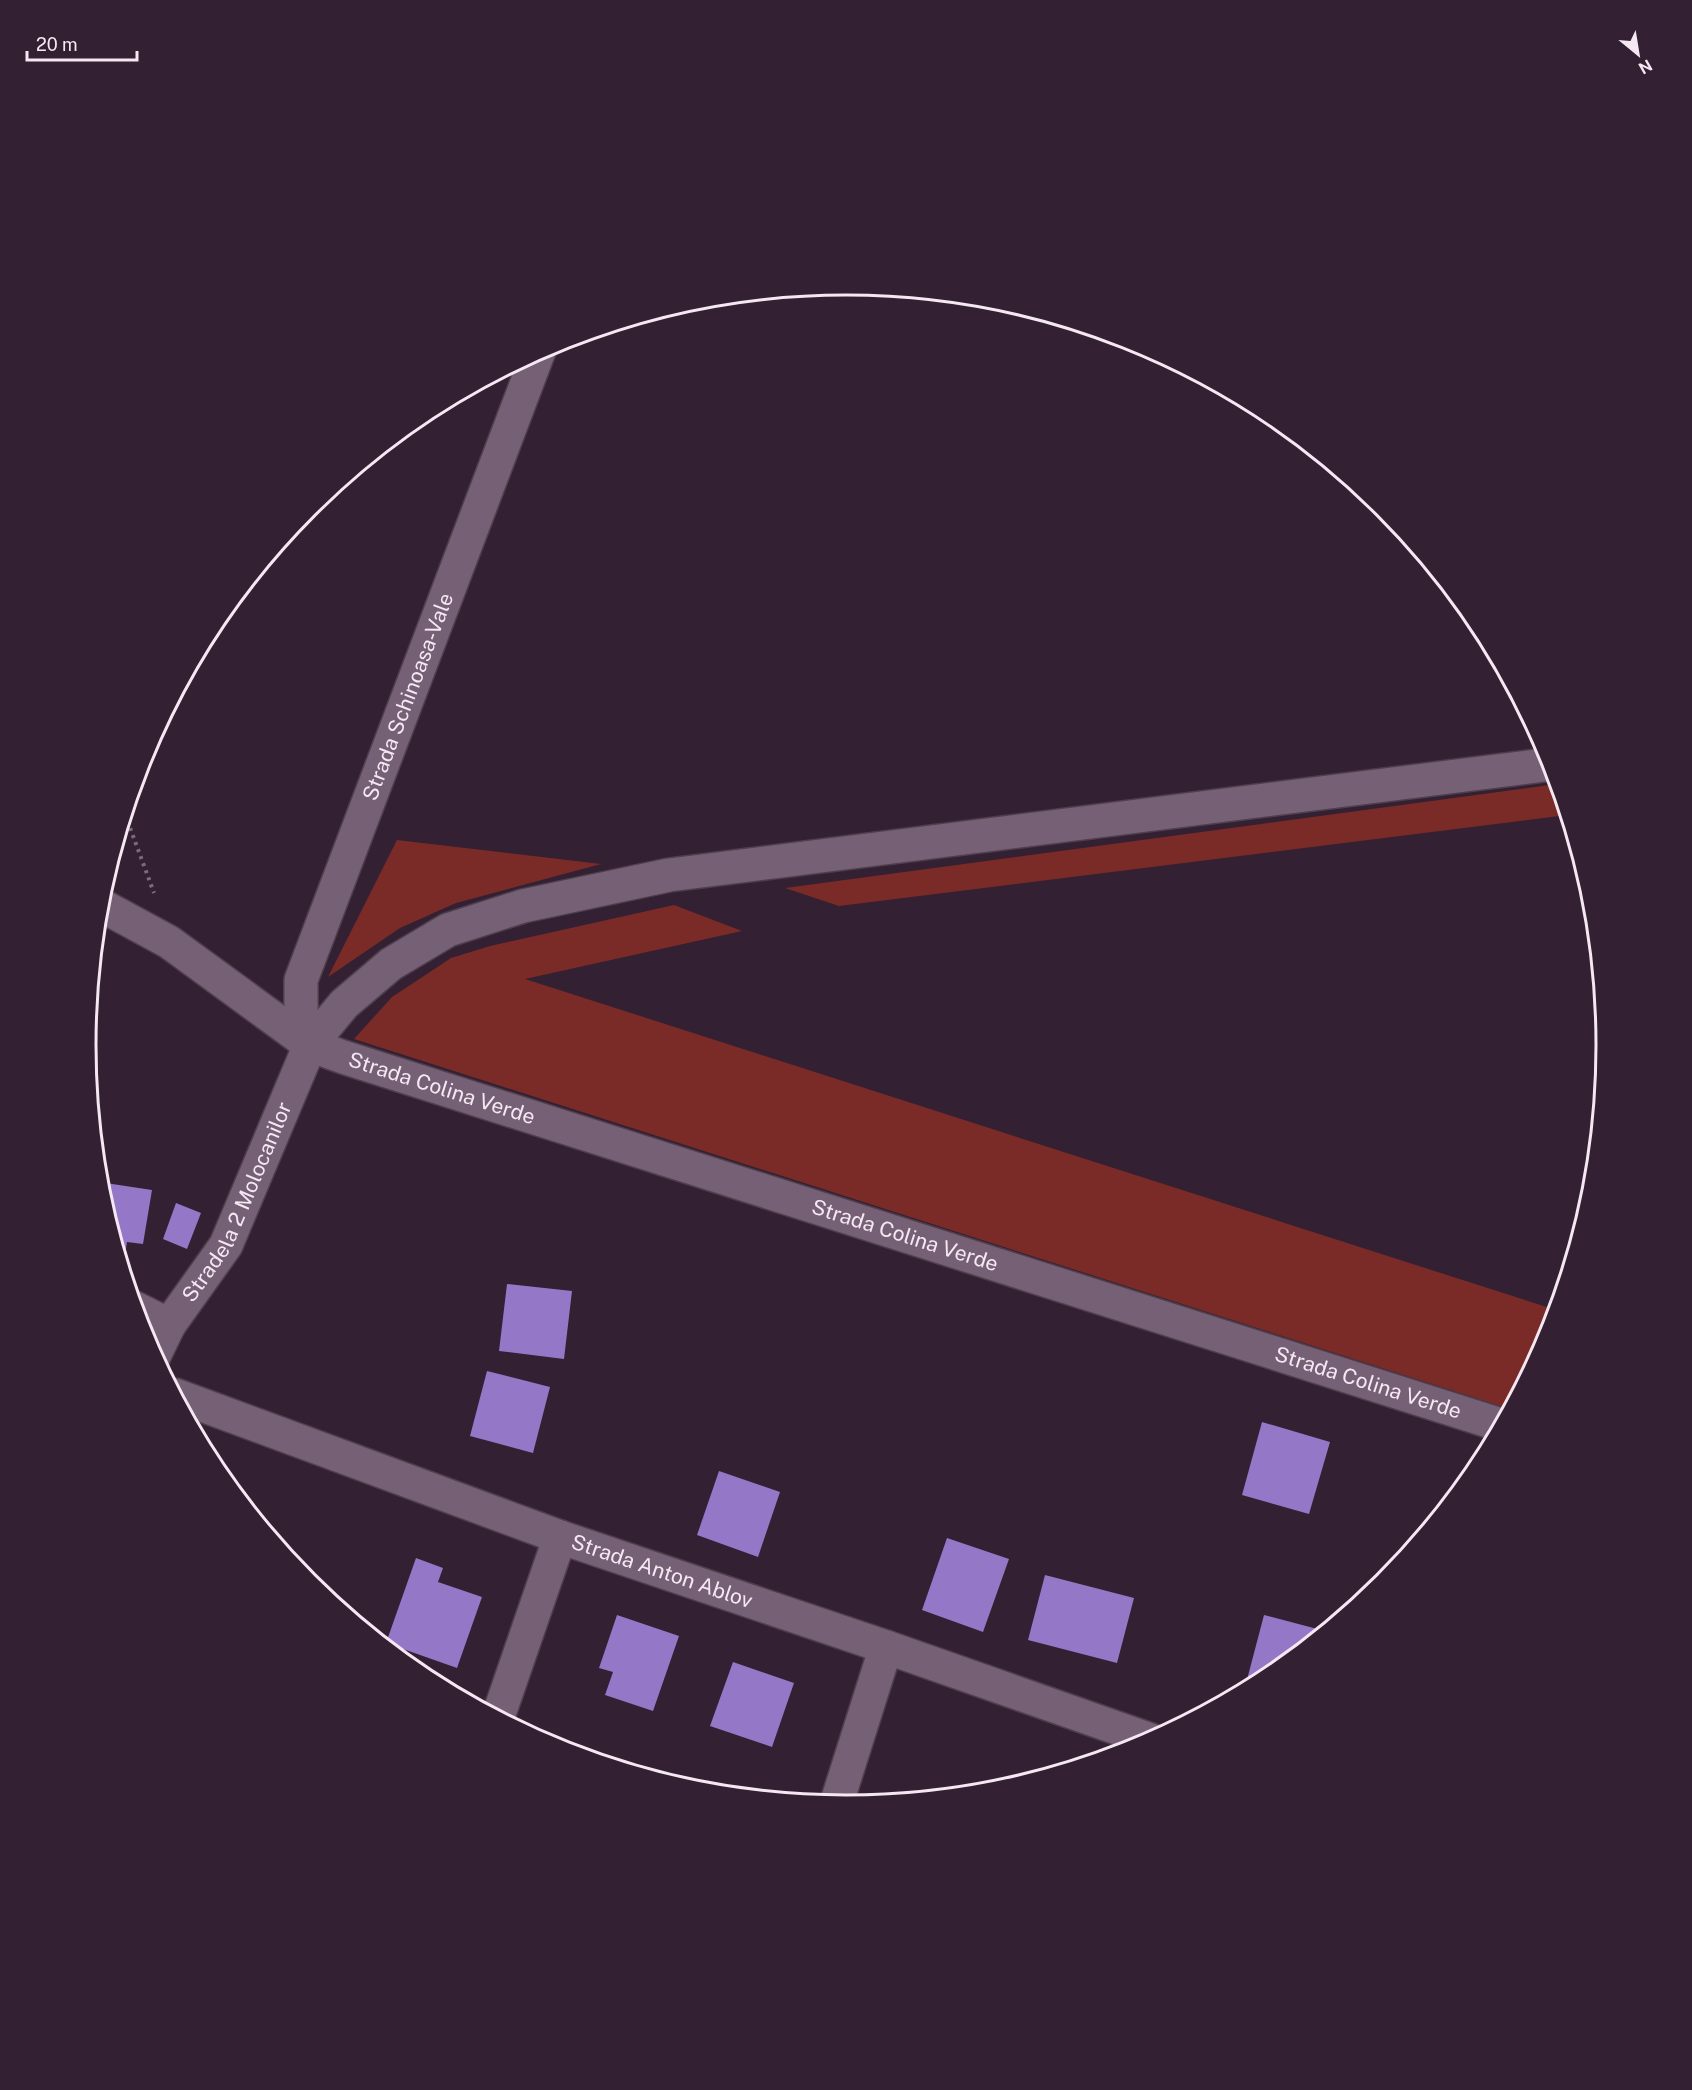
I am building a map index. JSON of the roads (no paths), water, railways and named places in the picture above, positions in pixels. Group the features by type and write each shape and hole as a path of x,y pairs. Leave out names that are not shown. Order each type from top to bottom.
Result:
{"street":[{"name":"Strada Schinoasa-Vale","path":"310,1045 301,1012 301,980 533,363"},
{"name":"Stradela 2 Molocanilor","path":"159,1346 169,1325 226,1245 310,1045 344,1004 391,964 448,930 523,906 669,875 1542,765"},
{"name":"Strada Colina Verde","path":"108,909 169,942 310,1045 1494,1423"},
{"path":"146,1314 169,1325"},
{"name":"Strada Anton Ablov","path":"185,1399 560,1537 886,1647 1138,1736"},
{"path":"500,1711 560,1537"},
{"path":"839,1795 886,1647"}]}
